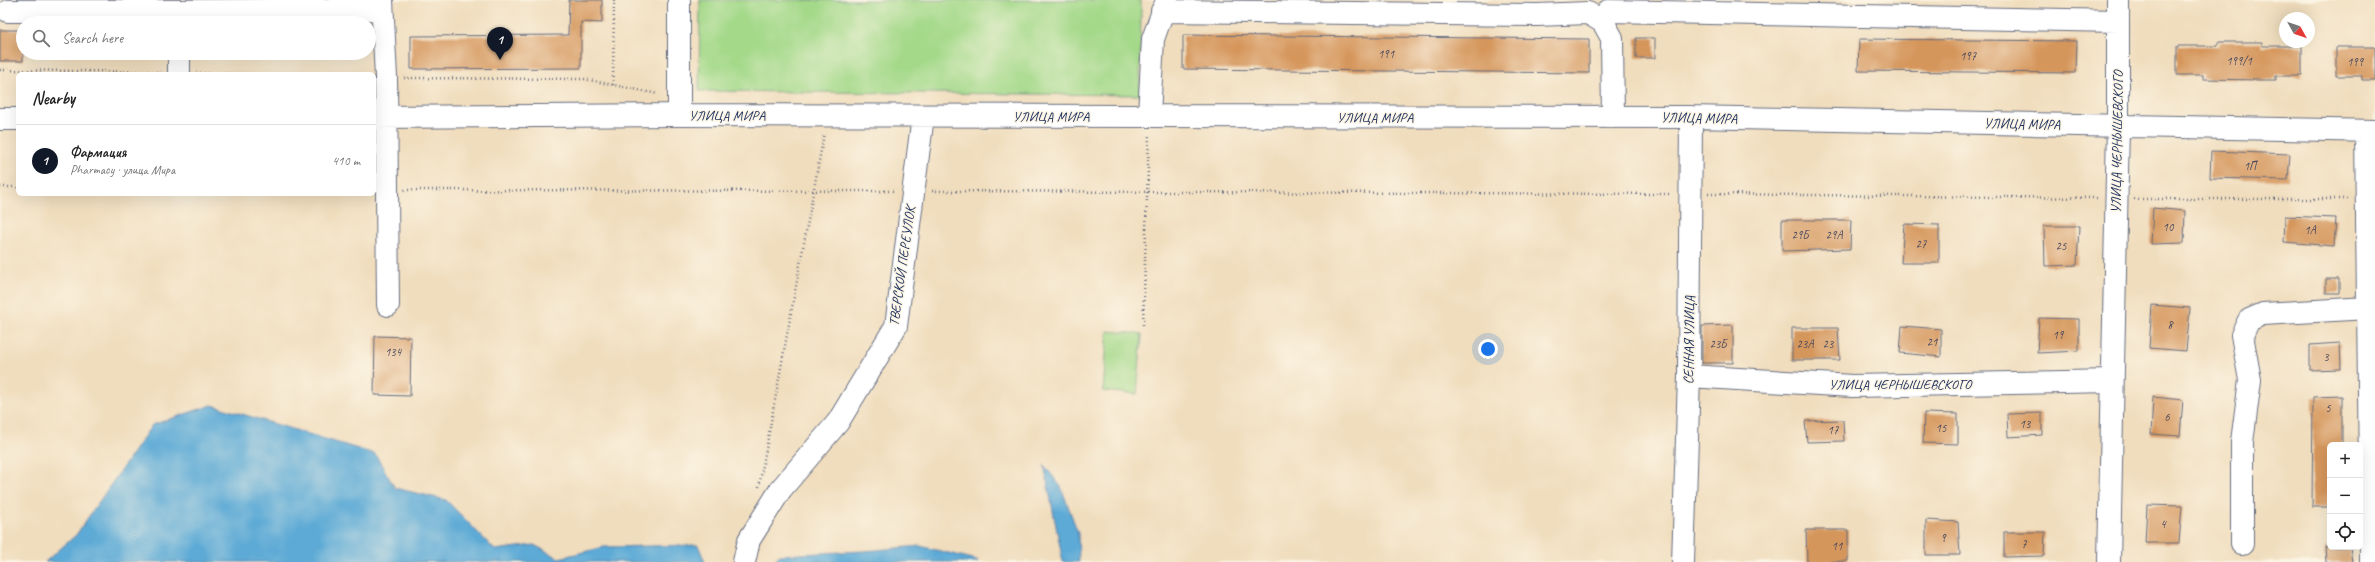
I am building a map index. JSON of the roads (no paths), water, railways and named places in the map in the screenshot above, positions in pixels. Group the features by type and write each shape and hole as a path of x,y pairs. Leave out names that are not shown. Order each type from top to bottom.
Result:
{"street":[{"path":"679,0 679,107"},
{"name":"УЛИЦА ЧЕРНЫШЕВСКОГО","path":"2110,562 2112,380 2118,126 2118,0"},
{"path":"195,16 382,4 386,77 380,117 386,190 388,305"},
{"path":"1149,116 1153,39 1165,5 1537,8 1588,13 1608,11 1748,8 2118,21"},
{"path":"8,11 150,16"},
{"path":"1608,11 1612,38 1613,117"},
{"name":"УЛИЦА МИРА","path":"380,117 679,107 828,116 1690,117 2371,131"},
{"name":"ТВЕРСКОЙ ПЕРЕУЛОК","path":"744,562 749,540 781,488 838,422 896,326 923,116"},
{"name":"СЕННАЯ УЛИЦА","path":"1683,562 1689,376 1691,194 1690,117"},
{"path":"0,119 16,119"},
{"path":"2371,131 2367,200 2368,308 2372,387 2373,505 2371,562"},
{"path":"2242,544 2242,442 2250,380 2242,335 2249,320 2263,314 2368,308"},
{"name":"УЛИЦА ЧЕРНЫШЕВСКОГО","path":"1689,376 1852,386 2112,380"}],"water":[{"path":"212,405 375,454 395,488 446,500 495,550 534,545 559,558 604,547 698,545 705,562 45,562 76,535 152,425"},
{"path":"1044,465 1061,487 1078,533 1079,562 1063,562"},
{"path":"920,546 977,560 978,562 774,562 779,555 864,551"}],"place":[{"name":"Фармация","path":"500,60"}]}
